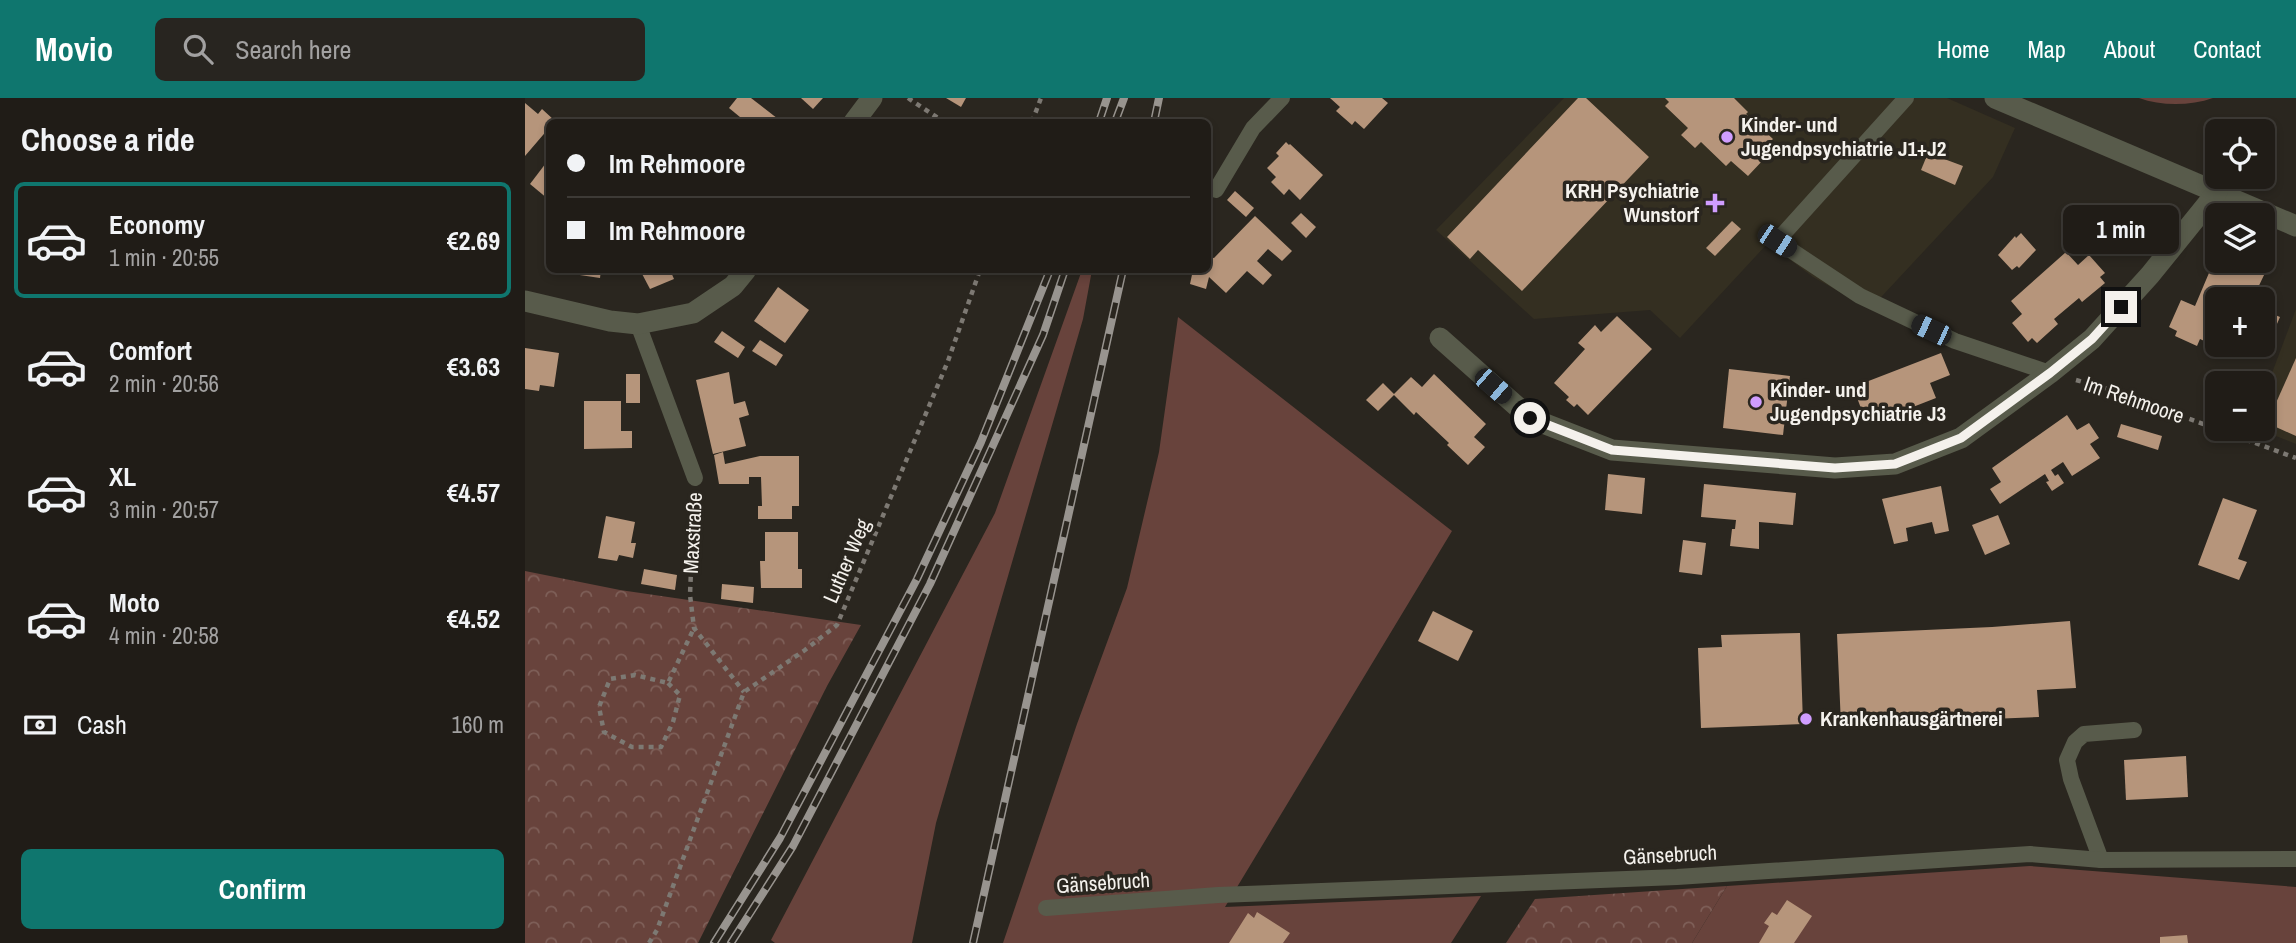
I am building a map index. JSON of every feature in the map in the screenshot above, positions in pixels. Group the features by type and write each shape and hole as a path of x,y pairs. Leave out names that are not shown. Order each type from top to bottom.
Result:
{"street":[{"path":"856,119 872,98"},
{"path":"1995,98 2296,226"},
{"name":"Im Rehmoore","path":"1440,338 1530,418 1612,450 1835,468 1895,464 1961,438 2092,339 2150,275 2217,192"},
{"path":"525,301 610,321 639,324 693,313 733,286 744,273"}],"lane":[{"path":"1216,191 1253,128 1282,98"},
{"path":"1906,98 1777,241 1860,296 1955,341 2050,373"},
{"name":"Maxstraße","path":"639,324 695,478"},
{"path":"2101,860 2071,779 2067,760 2075,742 2084,734 2134,730"},
{"name":"Gänsebruch","path":"1046,908 1218,895 1677,877 2030,854 2101,860 2296,859"}],"path":[{"path":"908,98 940,119"},
{"path":"1033,119 1041,98"},
{"name":"Luther Weg","path":"744,692 837,625 948,361 979,273"},
{"name":"Im Rehmoore","path":"2050,373 2108,389 2296,458"},
{"name":"Maxstraße","path":"694,628 690,594 695,478"},
{"path":"649,943 657,930 744,692 694,628 668,683"},
{"path":"635,675 668,683 680,695 673,722 661,747 632,747 604,732 599,707 610,679 635,675"}],"shaded area":[{"name":"KRH Psychiatrie Wunstorf","path":"1564,98 1947,98 2015,128 1993,177 1870,309 1813,277 1768,243 1680,338 1650,310 1534,319 1436,230"},
{"path":"2296,309 2296,444 2275,436 2275,371 2273,371"}],"green space":[{"path":"2139,98 2213,98 2176,104"},
{"path":"1081,273 1091,273 1083,319 936,823 912,943 775,943 771,940 995,513"},
{"path":"1178,317 1452,531 1225,907 1481,896 1451,943 1003,943 1077,724 1127,588 1159,452"},
{"path":"525,571 620,590 861,625 827,686 698,943 525,943"},
{"path":"2030,866 2296,887 2296,943 1692,943 1727,886"},
{"path":"1727,886 1692,943 1506,943 1535,899"}],"building":[{"path":"737,98 751,98 778,119 742,119 729,108"},
{"path":"801,98 823,98 813,109"},
{"path":"946,98 966,98 961,107"},
{"path":"1330,98 1382,98 1388,103 1364,129 1355,121 1352,125 1336,111 1340,107"},
{"path":"1578,98 1586,98 1649,157 1522,291 1478,250 1470,259 1447,237"},
{"name":"Kinder- und Jugendpsychiatrie J1+J2","path":"1665,98 1734,98 1748,112 1746,114 1773,139 1759,153 1764,159 1748,176 1731,161 1726,166 1701,142 1695,148 1681,135 1688,128 1665,106 1669,102"},
{"path":"525,103 538,114 542,109 553,119 546,119 546,132 525,156"},
{"path":"1286,142 1323,175 1300,200 1289,189 1284,195 1271,182 1276,177 1267,168 1279,156 1276,153"},
{"path":"1928,153 1963,166 1955,185 1921,170"},
{"path":"546,163 546,197 530,184"},
{"path":"1235,191 1254,208 1246,217 1227,200"},
{"path":"1301,213 1316,227 1306,238 1291,223"},
{"path":"1255,216 1292,251 1282,261 1268,249 1257,261 1272,275 1263,285 1247,271 1226,293 1209,277 1206,289 1190,284 1192,273 1211,273 1211,258 1214,258"},
{"path":"1732,221 1741,229 1715,256 1706,248"},
{"path":"2021,233 2036,250 2019,268 2017,266 2012,270 1998,255"},
{"path":"2066,252 2078,265 2089,255 2105,273 2100,277 2105,283 2082,302 2079,298 2054,319 2058,324 2037,343 2032,338 2028,342 2012,323 2022,314 2011,301"},
{"path":"570,273 601,273 600,278"},
{"path":"642,273 671,273 674,279 650,289"},
{"path":"2209,273 2265,273 2258,287 2205,287 2205,341 2200,339 2197,346 2175,336 2177,331 2169,327 2181,300 2195,306"},
{"path":"778,287 809,310 785,343 754,321"},
{"path":"2275,315 2280,317 2275,329"},
{"path":"1617,316 1652,349 1588,415 1577,404 1574,407 1566,400 1569,397 1554,383 1585,349 1578,343 1595,325 1601,332"},
{"path":"722,331 745,347 738,358 714,342"},
{"path":"760,340 783,355 776,366 752,351"},
{"path":"525,348 559,353 554,387 540,385 539,391 525,389"},
{"path":"1941,353 1950,375 1930,383 1936,398 1882,419 1876,405 1862,411 1853,387"},
{"path":"2296,358 2296,436 2275,427 2275,405"},
{"name":"Kinder- und Jugendpsychiatrie J3","path":"1729,369 1790,376 1783,435 1723,428"},
{"path":"729,372 734,404 745,401 749,415 739,418 746,446 713,454 696,380"},
{"path":"626,374 640,374 640,403 626,403"},
{"path":"1434,374 1486,424 1474,437 1485,447 1468,465 1447,445 1449,443 1394,395 1378,411 1366,400 1383,383 1394,394 1411,377 1422,387"},
{"path":"584,401 621,401 621,431 632,431 632,448 584,449"},
{"path":"2067,415 2077,430 2089,423 2099,438 2090,444 2100,458 2072,476 2063,462 2051,470 2055,476 2058,474 2064,483 2052,491 2046,482 2049,481 2045,474 2000,504 1990,489 2001,482 1992,468"},
{"path":"2121,424 2162,436 2158,450 2117,437"},
{"path":"723,452 725,464 760,456 799,456 799,506 792,506 792,519 758,519 758,506 762,506 761,477 749,477 749,484 719,484 714,455"},
{"path":"1608,474 1645,478 1642,514 1605,510"},
{"path":"1704,484 1796,493 1793,525 1759,522 1759,549 1730,546 1736,520 1701,517"},
{"path":"1941,486 1949,531 1935,534 1932,522 1906,528 1908,541 1894,544 1882,499"},
{"path":"2223,498 2257,510 2238,559 2247,562 2239,580 2198,565"},
{"path":"1998,515 2010,544 1985,555 1972,525"},
{"path":"606,516 635,522 631,543 636,543 633,558 619,555 617,561 598,558"},
{"path":"765,532 798,532 798,569 802,569 802,588 761,588 760,561 765,561"},
{"path":"1683,540 1706,543 1702,575 1679,572"},
{"path":"644,569 677,575 675,590 641,584"},
{"path":"722,584 754,587 753,603 721,599"},
{"path":"1433,611 1473,631 1458,661 1418,641"},
{"path":"2070,621 2076,688 2037,690 2039,717 1841,725 1837,634"},
{"path":"1800,633 1803,724 1701,728 1698,648 1722,647 1721,635"},
{"path":"2186,756 2188,797 2126,800 2124,760"},
{"path":"1787,900 1812,916 1794,943 1759,943 1769,926 1764,923 1772,912 1777,915"},
{"path":"1257,912 1290,933 1283,943 1229,943 1248,913 1254,918"},
{"path":"2187,935 2188,943 2160,943 2160,937"}],"railway":[{"path":"1100,119 1107,98"},
{"path":"1116,119 1124,98"},
{"path":"1155,119 1159,98"},
{"path":"714,943 780,838 917,579 981,442 1049,273"},
{"path":"731,943 793,846 930,584 1043,335 1064,273"},
{"path":"973,943 1122,273"}],"place":[{"name":"Kinder- und Jugendpsychiatrie J1+J2","path":"1727,137"},
{"name":"KRH Psychiatrie Wunstorf","path":"1715,203"},
{"name":"Kinder- und Jugendpsychiatrie J3","path":"1756,402"},
{"name":"Krankenhausgärtnerei","path":"1806,719"}],"route":[{"path":"1530,418 1612,450 1835,468 1895,464 1961,438 2092,339 2121,307"}]}
